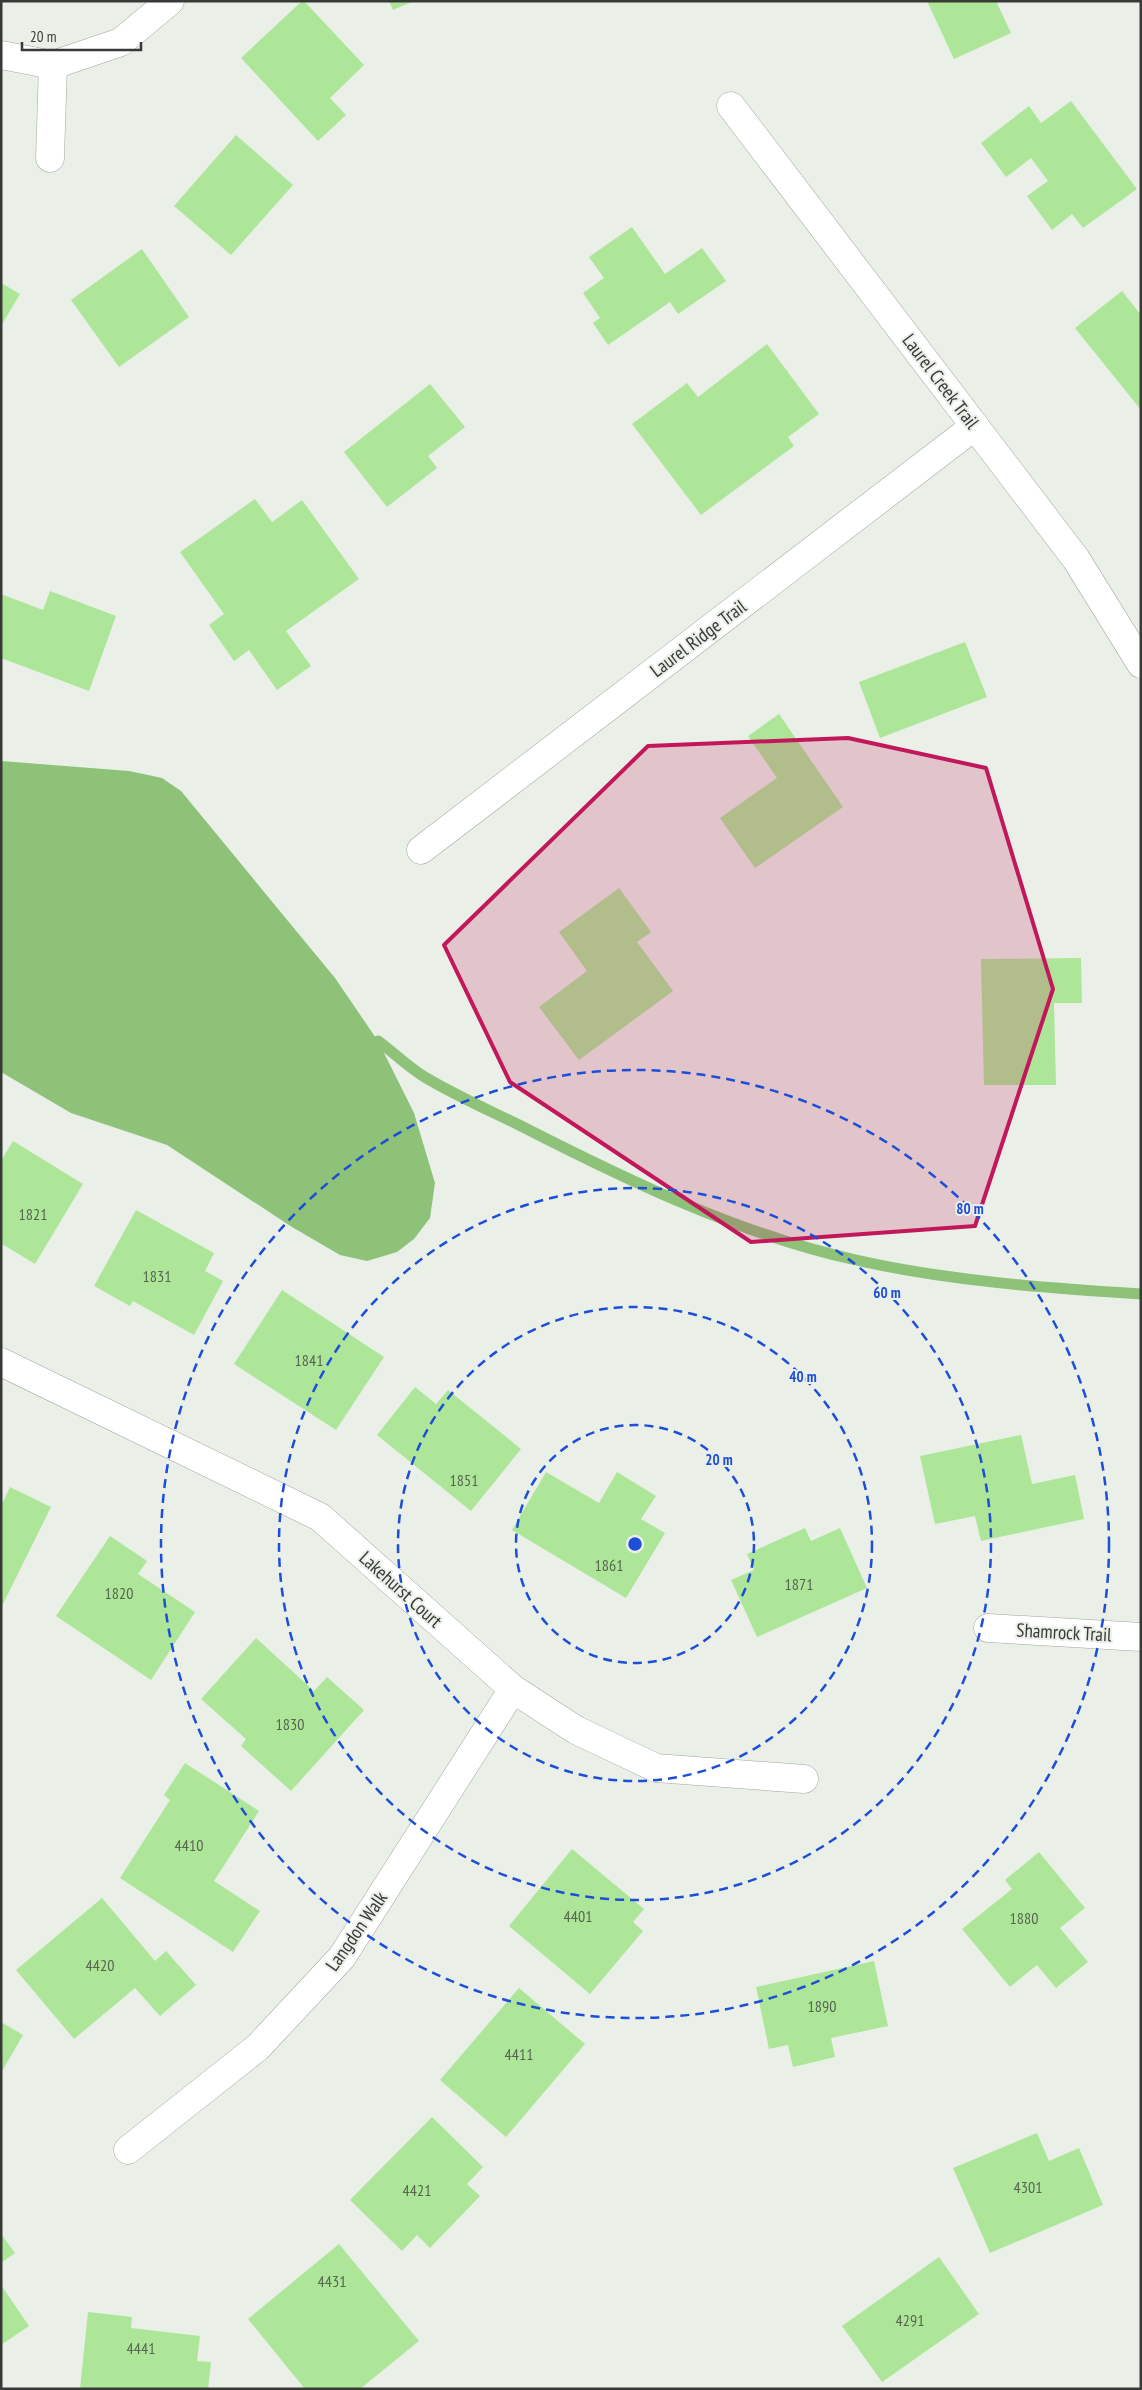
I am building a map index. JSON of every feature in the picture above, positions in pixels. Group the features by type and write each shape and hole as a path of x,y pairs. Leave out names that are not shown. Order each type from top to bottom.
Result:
{"street":[{"path":"1,55 53,65 121,42 170,1"},
{"path":"50,158 53,65"},
{"name":"Laurel Creek Trail","path":"731,106 1076,559 1141,664"},
{"name":"Laurel Ridge Trail","path":"421,850 975,426"},
{"name":"Lakehurst Court","path":"1,1362 320,1517 512,1689 576,1730 656,1768 804,1779"},
{"name":"Shamrock Trail","path":"988,1628 1141,1636"},
{"name":"Langdon Walk","path":"128,2150 258,2047 342,1957 512,1689"}],"highlighted area":[{"path":"848,738 986,768 1053,989 975,1226 751,1242 510,1082 444,945 648,746"}],"shaded area":[{"path":"1,761 129,771 162,778 181,791 335,978 378,1041 414,1113 435,1183 430,1218 414,1239 397,1252 367,1261 340,1255 292,1227 167,1145 71,1113 1,1072"}],"building":[{"path":"302,1 364,65 330,98 346,115 318,141 241,58"},
{"path":"389,1 414,1 393,10"},
{"path":"927,1 996,1 1011,33 954,59"},
{"path":"1071,101 1137,189 1083,228 1072,214 1052,230 1027,196 1048,181 1031,158 1006,177 981,143 1029,106 1041,123"},
{"path":"236,135 293,185 231,255 174,206"},
{"path":"632,227 665,274 702,248 726,281 678,314 670,302 608,345 593,323 600,318 583,293 604,278 589,257"},
{"path":"142,249 189,317 119,367 71,300"},
{"path":"1,283 20,294 1,326"},
{"path":"1122,291 1141,315 1141,410 1075,328"},
{"path":"767,344 819,414 788,437 794,446 701,515 632,424 687,383 698,397"},
{"path":"430,384 465,427 428,456 437,468 387,507 344,452"},
{"path":"255,499 272,522 302,500 359,579 286,631 311,666 277,690 249,650 234,661 209,625 224,614 180,552"},
{"path":"50,591 116,616 89,691 1,658 1,594 43,610"},
{"path":"965,642 987,697 880,738 859,682"},
{"path":"779,714 843,807 755,868 720,818 777,778 748,736"},
{"path":"619,888 651,932 637,942 673,991 579,1060 539,1007 587,971 559,932"},
{"path":"1081,958 1082,1003 1054,1003 1056,1085 984,1085 981,959"},
{"path":"13,1141 83,1184 35,1264 2,1244 1,1246 1,1161"},
{"path":"136,1210 214,1253 205,1271 223,1281 194,1335 133,1301 130,1306 94,1286"},
{"path":"282,1290 384,1357 336,1430 234,1364"},
{"path":"415,1387 436,1404 448,1390 521,1449 471,1511 377,1435"},
{"path":"1021,1435 1032,1484 1075,1475 1084,1519 981,1541 975,1516 935,1524 920,1456"},
{"path":"546,1472 599,1503 617,1472 656,1496 641,1519 665,1533 626,1598 512,1530"},
{"path":"10,1487 51,1507 1,1608 1,1506"},
{"path":"805,1528 811,1541 840,1528 867,1588 757,1637 731,1580 754,1570 747,1554"},
{"path":"110,1536 147,1561 138,1574 195,1612 151,1680 56,1616"},
{"path":"256,1638 314,1691 327,1677 364,1710 291,1791 241,1746 246,1739 201,1699"},
{"path":"185,1763 259,1811 214,1881 260,1911 233,1952 120,1878 170,1800 164,1795"},
{"path":"572,1849 644,1909 633,1922 643,1931 590,1994 509,1926"},
{"path":"1039,1852 1085,1908 1060,1928 1088,1962 1056,1988 1037,1965 1010,1987 962,1929 1012,1889 1005,1880"},
{"path":"102,1898 155,1961 166,1951 196,1985 160,2016 135,1988 74,2039 16,1970"},
{"path":"874,1961 888,2026 831,2038 835,2057 793,2067 788,2045 769,2049 756,1987"},
{"path":"519,1988 585,2044 506,2137 440,2080"},
{"path":"1,2022 23,2035 1,2073"},
{"path":"432,2117 483,2167 467,2184 480,2196 430,2248 417,2235 402,2251 350,2200"},
{"path":"1037,2133 1049,2161 1079,2148 1103,2205 990,2253 953,2168"},
{"path":"1,2234 15,2253 1,2263"},
{"path":"339,2244 419,2341 360,2389 305,2389 248,2319"},
{"path":"939,2257 979,2314 882,2382 842,2326"},
{"path":"1,2285 29,2326 1,2345"},
{"path":"88,2312 132,2317 131,2328 200,2336 197,2361 211,2362 208,2389 80,2389"}],"waterway":[{"path":"378,1041 417,1072 461,1097 645,1187 686,1205 770,1236 856,1260 926,1273 1034,1286 1141,1294"}]}
